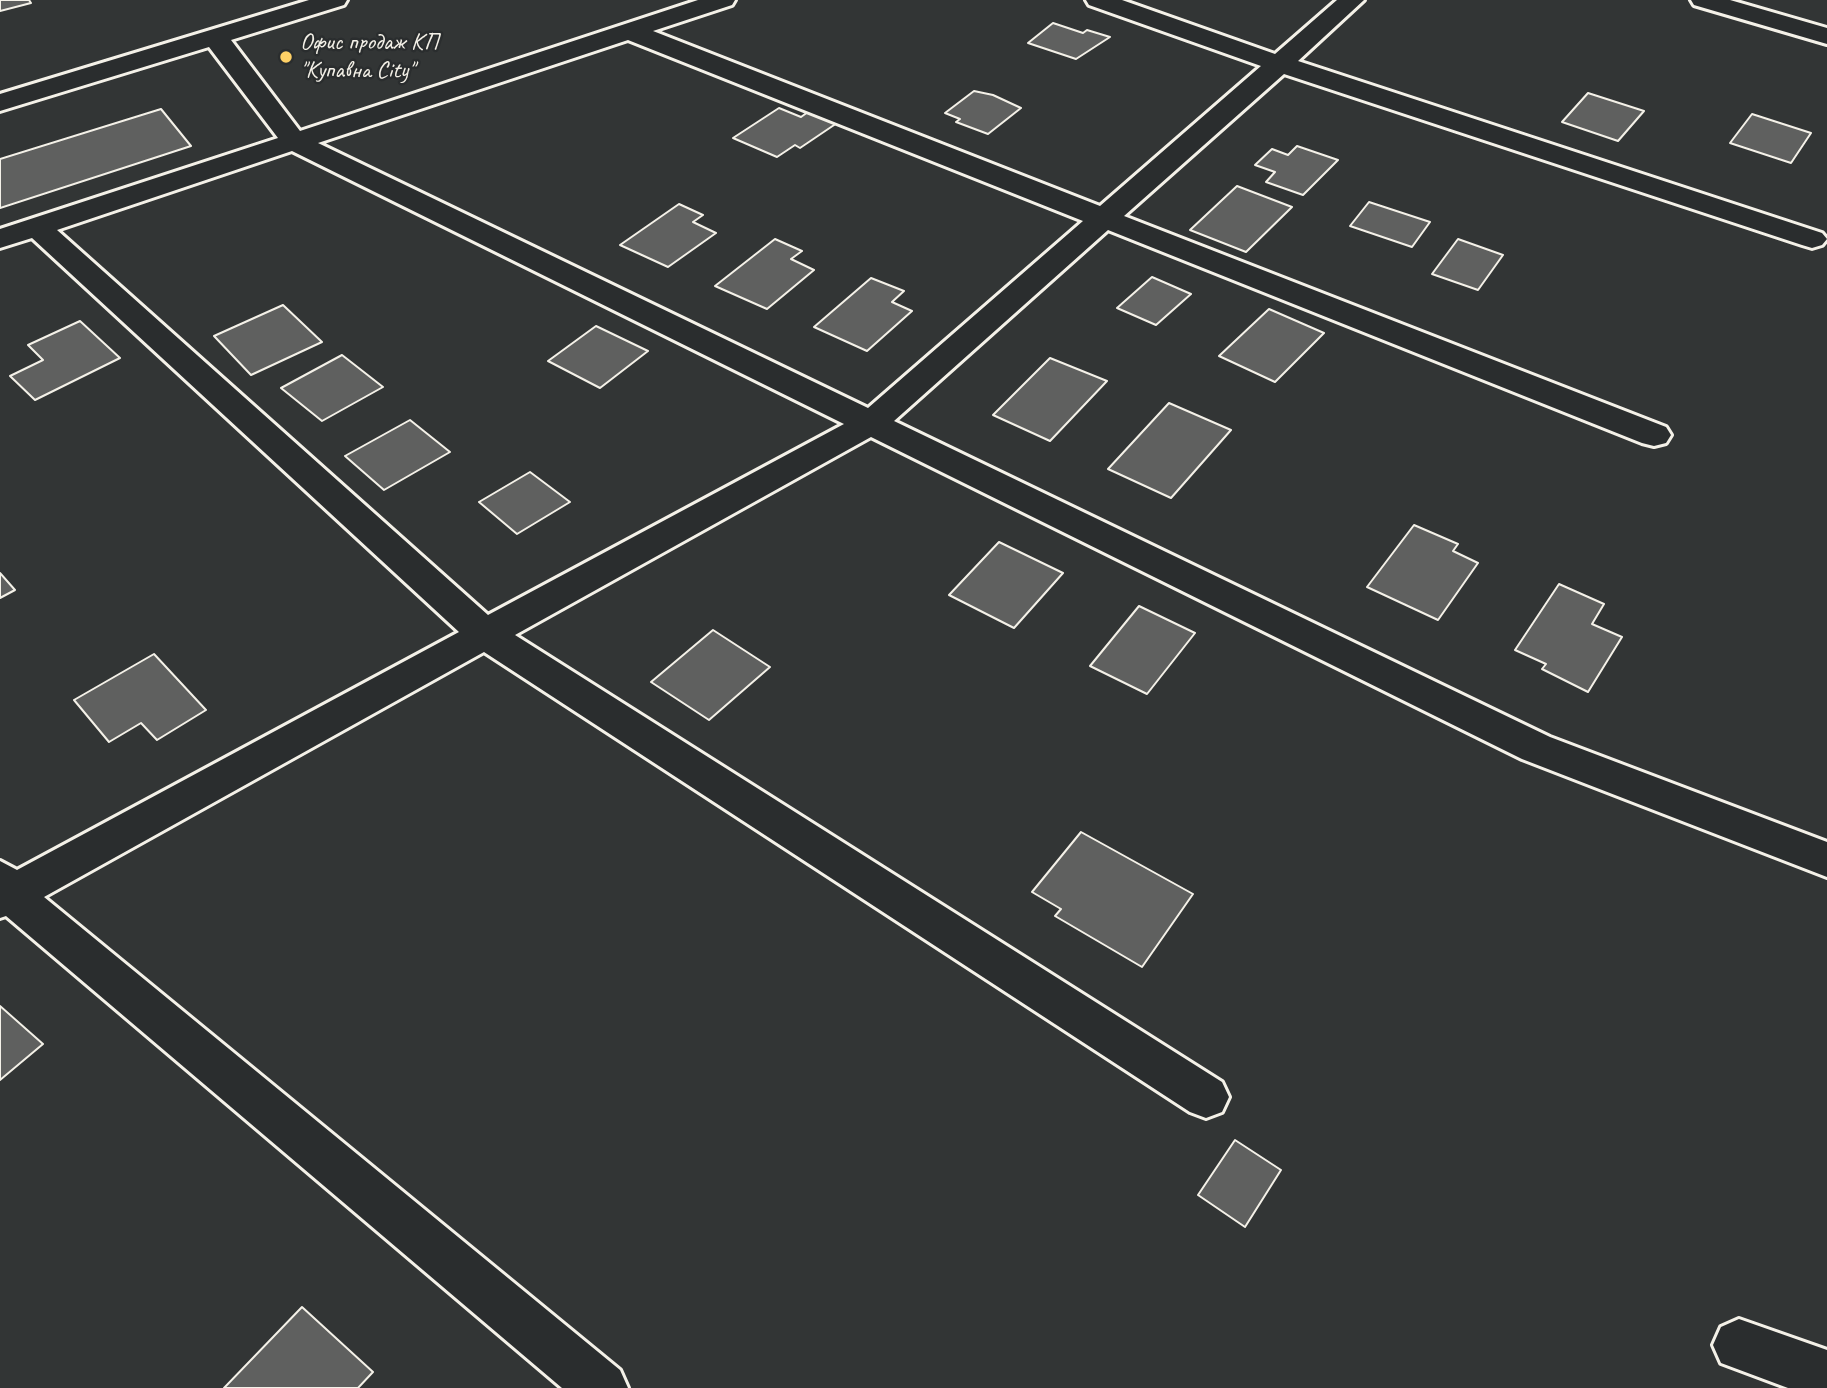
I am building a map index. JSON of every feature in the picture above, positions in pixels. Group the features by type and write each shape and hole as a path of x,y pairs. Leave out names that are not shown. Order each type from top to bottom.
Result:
{"street":[{"path":"0,103 335,0"},
{"path":"0,239 723,0"},
{"path":"1098,0 1280,64 1812,239"},
{"path":"601,1388 3,891 485,634 872,423 1352,0"},
{"path":"1703,0 1827,36"},
{"path":"629,31 1654,435"},
{"path":"215,37 295,142 1536,748 1827,860"},
{"path":"37,227 485,634 1206,1097"},
{"path":"1739,1345 1827,1376"}],"building":[{"path":"0,0 29,0 31,3 0,11"},
{"path":"1053,23 1083,33 1087,30 1110,37 1076,59 1028,43"},
{"path":"974,91 993,95 1021,108 988,134 956,122 960,119 945,113"},
{"path":"1588,93 1644,111 1618,141 1562,122"},
{"path":"779,108 801,117 812,109 840,121 800,148 795,145 777,157 733,138"},
{"path":"161,109 191,146 0,208 0,159"},
{"path":"1752,114 1811,133 1791,163 1730,143"},
{"path":"1297,146 1338,160 1303,195 1266,182 1275,172 1255,165 1272,149 1288,155"},
{"path":"1237,186 1292,207 1246,252 1190,230"},
{"path":"1369,202 1430,222 1412,247 1350,226"},
{"path":"679,204 703,215 693,222 716,233 668,267 620,245"},
{"path":"775,239 802,251 791,259 814,270 767,309 715,286"},
{"path":"1458,239 1503,255 1478,290 1432,274"},
{"path":"1152,277 1191,294 1156,325 1117,308"},
{"path":"871,278 904,291 892,302 912,311 867,351 814,327"},
{"path":"283,305 322,342 251,375 214,336"},
{"path":"1269,309 1324,333 1275,382 1219,356"},
{"path":"80,321 120,358 35,400 10,376 43,360 28,345"},
{"path":"596,326 648,351 600,388 548,361"},
{"path":"342,355 383,387 322,421 281,388"},
{"path":"1050,358 1107,381 1050,441 993,415"},
{"path":"1169,403 1231,430 1171,498 1108,469"},
{"path":"410,420 450,452 384,490 345,456"},
{"path":"530,472 570,502 517,534 479,502"},
{"path":"1414,525 1458,544 1453,551 1478,563 1438,620 1367,587"},
{"path":"999,542 1063,573 1014,628 949,595"},
{"path":"0,573 15,590 0,598"},
{"path":"1559,584 1604,604 1592,624 1622,637 1588,692 1542,669 1546,664 1515,650"},
{"path":"1139,606 1195,633 1147,694 1090,666"},
{"path":"713,630 770,667 709,720 651,682"},
{"path":"154,654 206,710 157,740 141,723 109,742 74,700"},
{"path":"1081,832 1193,894 1142,967 1055,916 1061,909 1032,892"},
{"path":"0,1006 43,1044 0,1080"},
{"path":"1235,1140 1281,1170 1245,1227 1198,1195"},
{"path":"302,1307 373,1372 358,1388 224,1388"}],"place":[{"name":"Офис продаж КП \"Купавна City\"","path":"286,57"}]}
